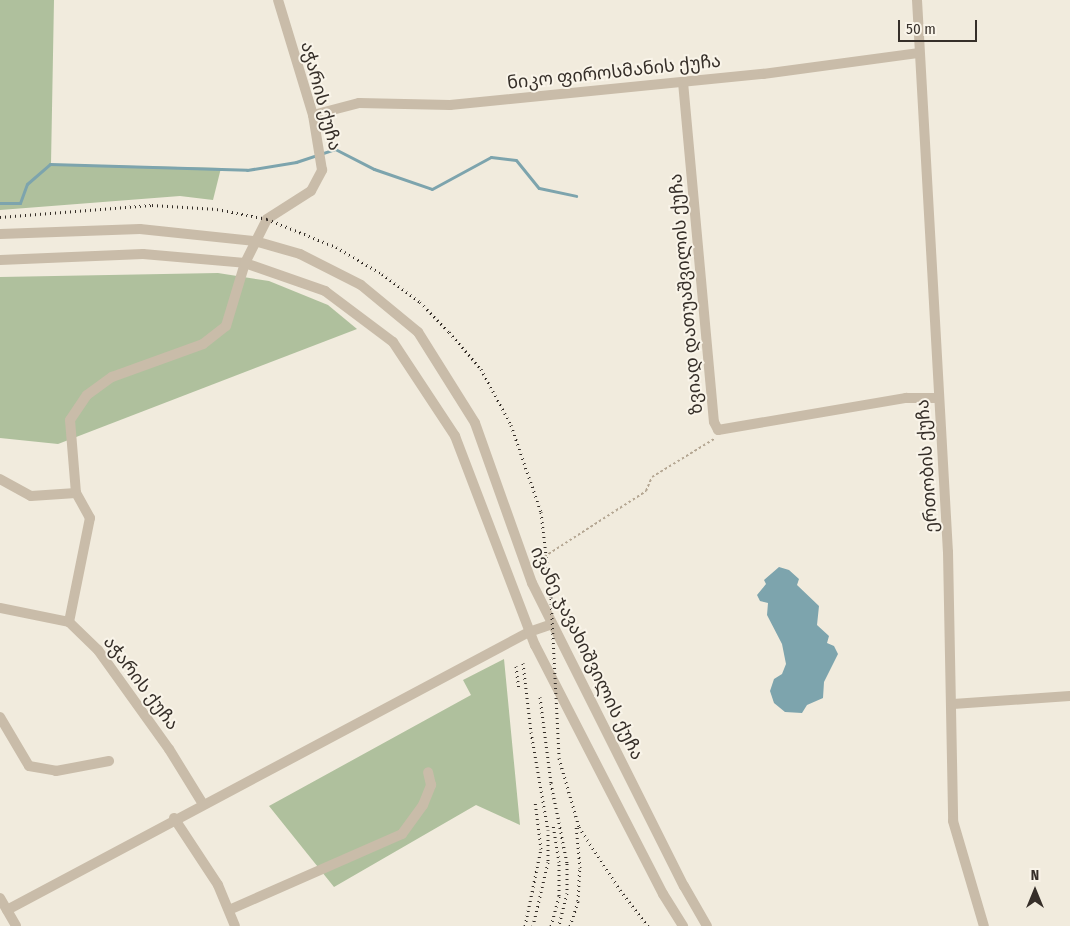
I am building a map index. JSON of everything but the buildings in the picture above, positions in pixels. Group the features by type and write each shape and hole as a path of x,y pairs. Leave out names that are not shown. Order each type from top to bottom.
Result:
{"street":[{"name":"აჭარის ქუჩა","path":"203,804 169,749 98,650 69,622 90,518 76,494 70,420 87,395 112,377 203,344 226,326 244,263 267,218 311,191 322,170 323,161 313,115 278,0"},
{"name":"ერთობის ქუჩა","path":"917,0 918,54 939,398 953,704 953,821 984,926"},
{"name":"ნიკო ფიროსმანის ქუჩა","path":"313,115 359,103 450,105 683,82 918,54"},
{"name":"ზვიად დათუაშვილის ქუჩა","path":"683,82 714,422 718,430 906,398 939,398"},
{"name":"ივანე ჯავახიშვილის ქუჩა","path":"0,234 140,228 255,241 300,254 361,286 418,332 475,423 526,569 684,886 707,926"},
{"path":"0,260 144,254 244,263 325,291 393,342 455,436 529,632 572,720 683,926"},
{"path":"0,479 32,496 76,494"},
{"path":"0,608 69,622"},
{"path":"7,910 174,818 529,632 552,624"},
{"path":"953,704 1070,696"},
{"path":"0,717 29,766 56,770 109,761"},
{"path":"229,910 402,834 423,805 431,785 428,772"},
{"path":"174,818 218,885 235,926"},
{"path":"0,898 16,926"}],"path":[{"path":"526,569 646,491 652,477 713,442 718,430"}],"green space":[{"path":"0,0 54,0 51,164 221,168 213,200 180,196 0,210"},
{"path":"218,273 269,281 328,305 357,329 58,444 0,438 0,277"},
{"path":"504,659 520,825 476,805 334,887 269,806 471,695 463,680"}],"water":[{"path":"779,567 789,570 799,579 797,585 819,606 817,625 829,636 827,643 834,646 838,654 824,682 823,698 807,705 802,713 785,712 774,703 770,691 774,679 782,674 786,664 782,644 767,615 768,603 760,601 757,595 766,584 764,580"}],"waterway":[{"path":"0,203 20,203 27,184 50,164 247,170 296,162 335,149 374,169 432,189 491,157 516,160 539,188 576,196"}],"railway":[{"path":"0,217 152,205 217,209 267,219 336,247 382,274 420,302 449,332 481,369 511,425 541,512 551,598 559,758 579,827 620,890 648,926"},
{"path":"523,663 531,732 548,830 548,862 533,926"},
{"path":"516,666 519,689"},
{"path":"540,697 551,783 567,863 567,893 559,926"},
{"path":"525,926 541,849 535,801"},
{"path":"551,926 559,896 559,862 553,825"},
{"path":"570,926 578,901 580,868 576,825"}]}
